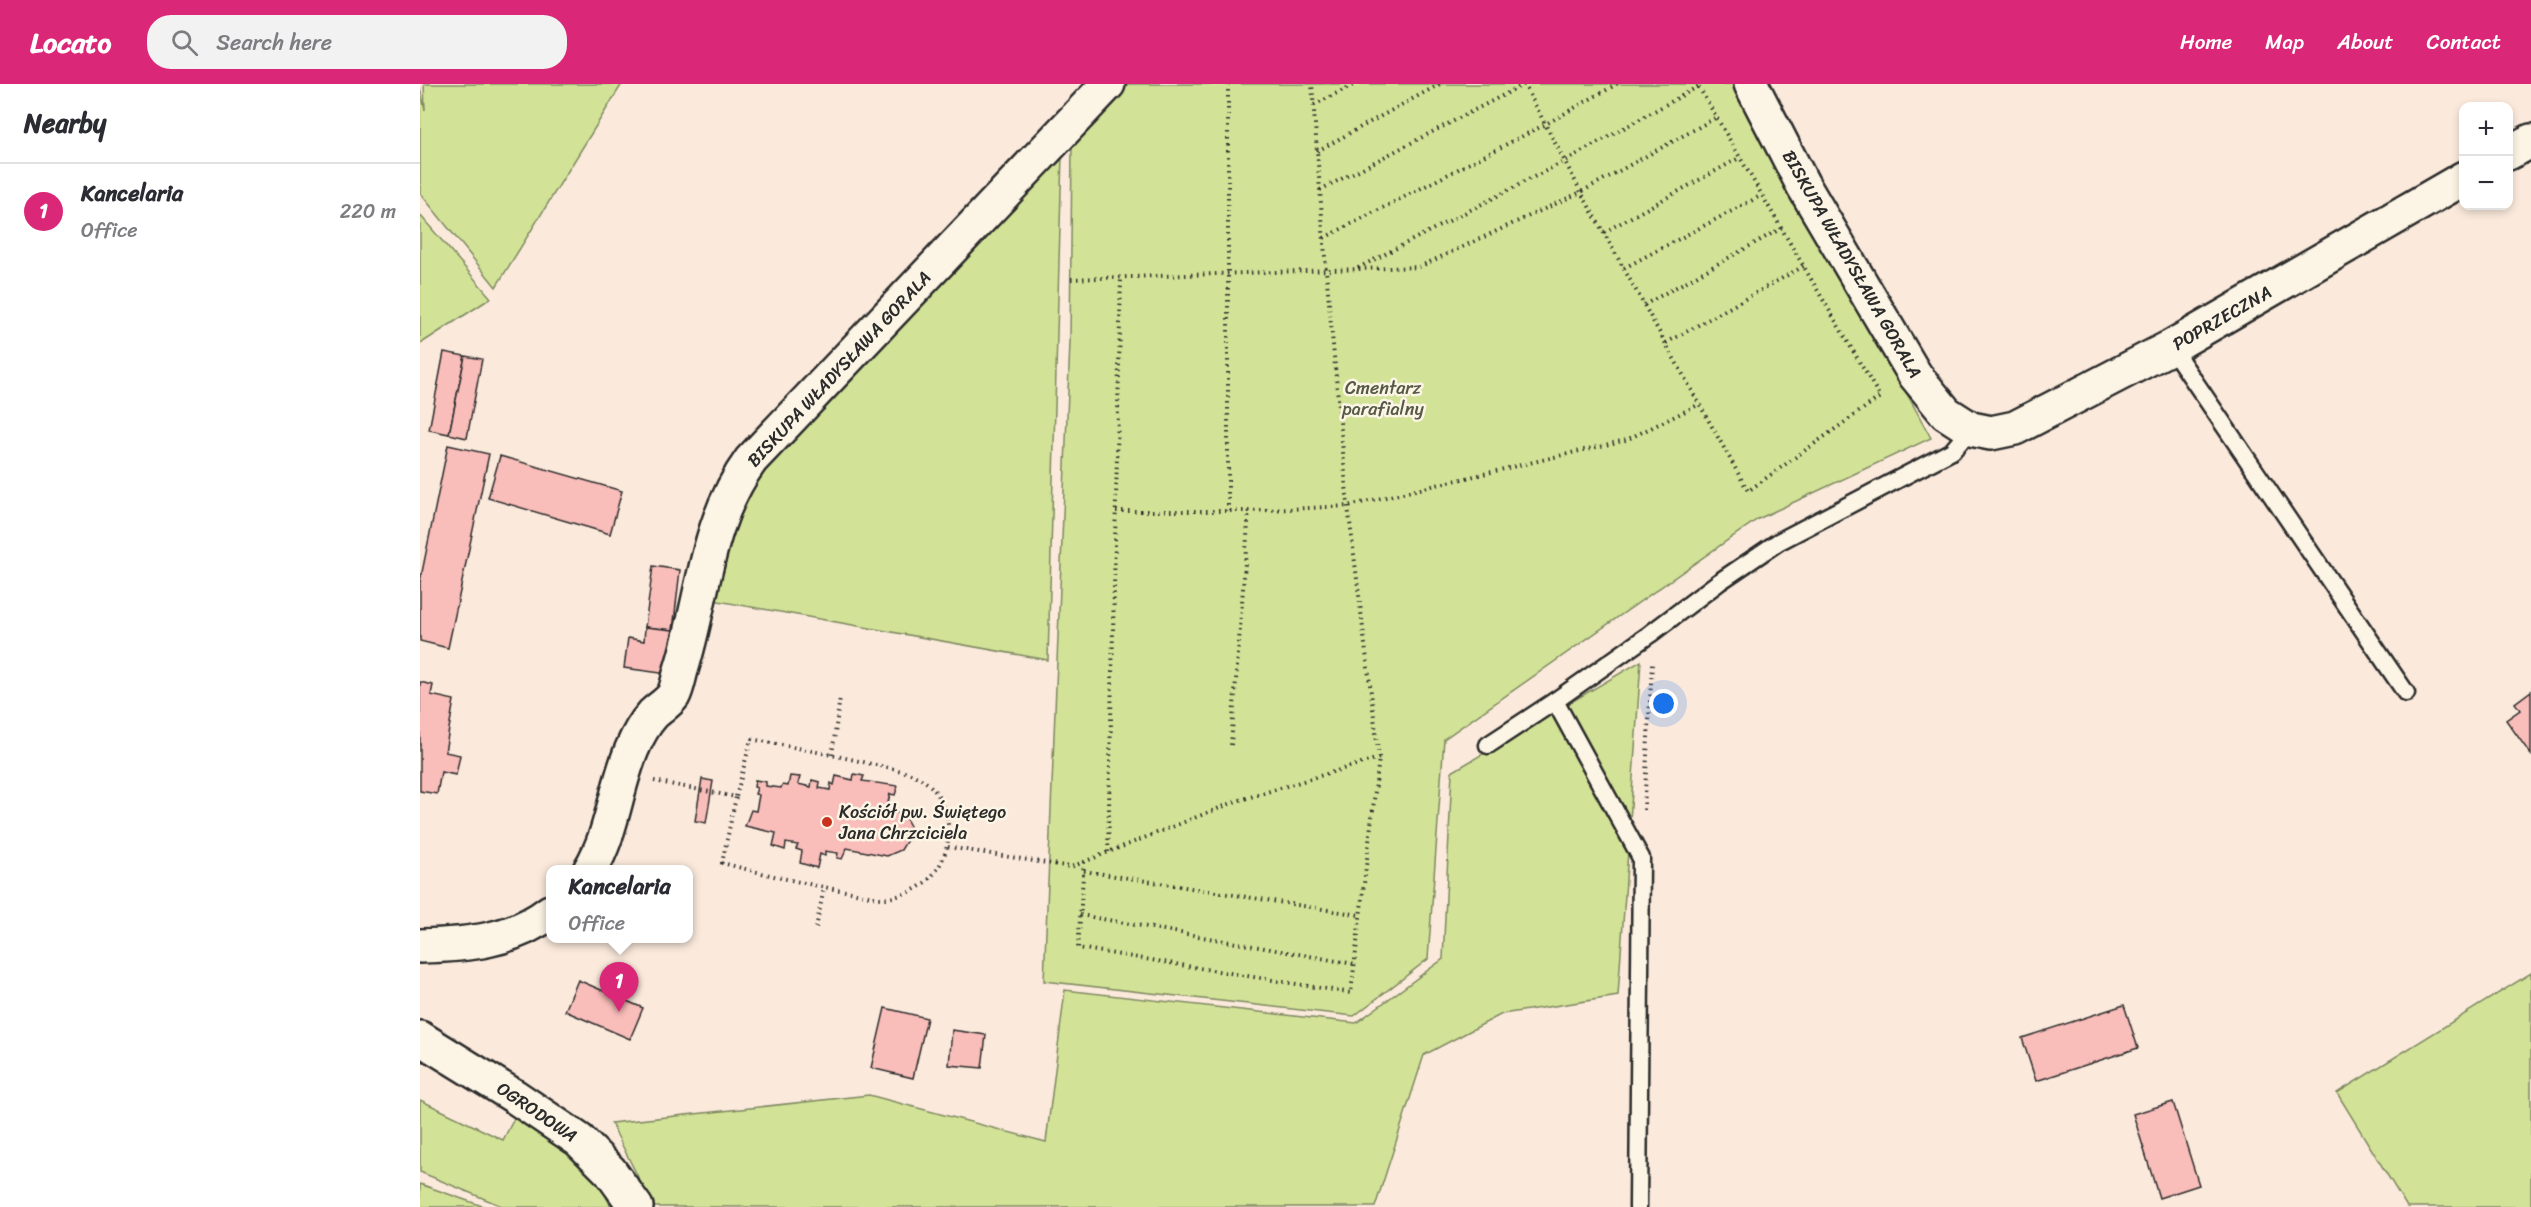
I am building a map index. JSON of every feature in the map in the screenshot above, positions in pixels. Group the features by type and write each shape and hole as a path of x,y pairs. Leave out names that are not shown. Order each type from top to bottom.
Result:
{"street":[{"name":"BISKUPA WŁADYSŁAWA GORALA","path":"593,865 609,829 631,751 652,716 673,696 712,540 728,495 740,476 751,460 1108,84"},
{"name":"BISKUPA WŁADYSŁAWA GORALA","path":"1751,84 1803,185 1915,375 1947,413 1971,429"},
{"path":"2513,150 2531,141"},
{"name":"POPRZECZNA","path":"1971,429 1991,433 2015,428 2171,348 2459,180"},
{"path":"420,946 481,942 504,936 546,914"},
{"name":"OGRODOWA","path":"420,1038 514,1096 579,1140 610,1171 636,1207"}],"lane":[{"path":"2171,348 2406,693"},
{"path":"1488,746 1778,542 1952,451 1971,429"},
{"path":"1555,701 1641,858 1638,1207"}],"path":[{"path":"1228,84 1226,274 1228,512"},
{"path":"1084,862 1078,948 1351,993 1379,758 1348,506 1326,270 1312,84"},
{"path":"1314,105 1355,84"},
{"path":"1317,151 1440,84"},
{"path":"1320,190 1524,84 1546,124 1565,161 1581,192 1749,491 1881,397 1698,85 1565,161 1354,269"},
{"path":"1324,238 1546,124 1617,84"},
{"path":"1071,279 1419,267 1581,192 1717,117"},
{"path":"1604,232 1741,158"},
{"path":"1624,268 1762,195"},
{"path":"1644,305 1782,228"},
{"path":"1666,343 1804,266"},
{"path":"1108,852 1121,278"},
{"path":"1116,512 1249,512 1348,506 1626,440 1700,404"},
{"path":"1231,746 1249,512"},
{"path":"1641,858 1652,659 1650,634"},
{"path":"832,755 840,697"},
{"path":"751,740 832,755 913,774 928,784 941,801 948,819 948,847 940,866 927,882 908,894 885,898 824,888 722,863 736,797 751,740"},
{"path":"948,847 1071,867 1237,801 1379,758"},
{"path":"624,775 736,797"},
{"path":"1084,871 1360,915"},
{"path":"816,928 824,888"},
{"path":"1080,915 1354,964"}],"green space":[{"path":"424,84 622,84 496,287 420,193 420,88 425,110"},
{"name":"Cmentarz parafialny","path":"1128,84 1735,84 1931,438 1758,519 1444,739 1428,959 1354,1016 1044,981 1070,343 1072,147"},
{"path":"1062,154 1048,660 707,599 740,497"},
{"path":"420,215 491,298 420,344"},
{"path":"1641,661 1618,996 1502,1014 1424,1055 1375,1207 653,1207 611,1123 869,1095 1046,1142 1065,990 1356,1023 1443,959 1452,772"},
{"path":"2531,973 2531,1207 2407,1207 2337,1093"},
{"path":"420,1100 503,1140 519,1109 592,1166 611,1207 504,1207 420,1172"},
{"path":"420,1184 485,1207 420,1207"}],"building":[{"path":"444,352 465,356 449,434 429,430"},
{"path":"465,356 482,359 467,438 449,434"},
{"path":"448,445 489,454 448,648 420,641 420,582"},
{"path":"500,456 622,491 610,534 488,498"},
{"path":"653,566 680,570 673,630 645,627"},
{"path":"645,627 673,630 668,674 624,668 628,638 644,641"},
{"path":"420,682 433,685 431,695 454,700 445,752 460,755 456,775 441,772 437,794 420,791"},
{"path":"2531,691 2531,755 2506,720 2520,710 2515,703"},
{"name":"Kościół pw. Świętego Jana Chrzciciela","path":"854,774 864,776 862,781 898,786 895,795 890,794 887,807 905,817 910,826 907,840 901,850 887,856 847,848 842,859 837,858 838,853 825,851 825,856 820,854 817,868 800,863 802,851 796,849 798,845 786,843 785,850 773,846 776,833 745,826 751,810 756,811 759,795 755,794 757,788 754,787 755,780 766,782 766,786 781,788 782,785 788,786 790,776 800,777 798,784 811,787 812,780 820,782 819,788 830,790 831,783 834,785 836,776 853,780"},
{"path":"702,779 713,781 706,823 695,821"},
{"path":"578,980 643,1008 630,1039 565,1011"},
{"path":"2124,1005 2138,1048 2036,1081 2022,1038"},
{"path":"885,1008 927,1018 913,1078 871,1068"},
{"path":"952,1030 986,1035 982,1068 949,1065"},
{"path":"2173,1102 2199,1185 2159,1198 2133,1114"}],"place":[{"name":"Kościół pw. Świętego Jana Chrzciciela","path":"827,822"},
{"name":"Kancelaria","path":"619,1012"}]}
